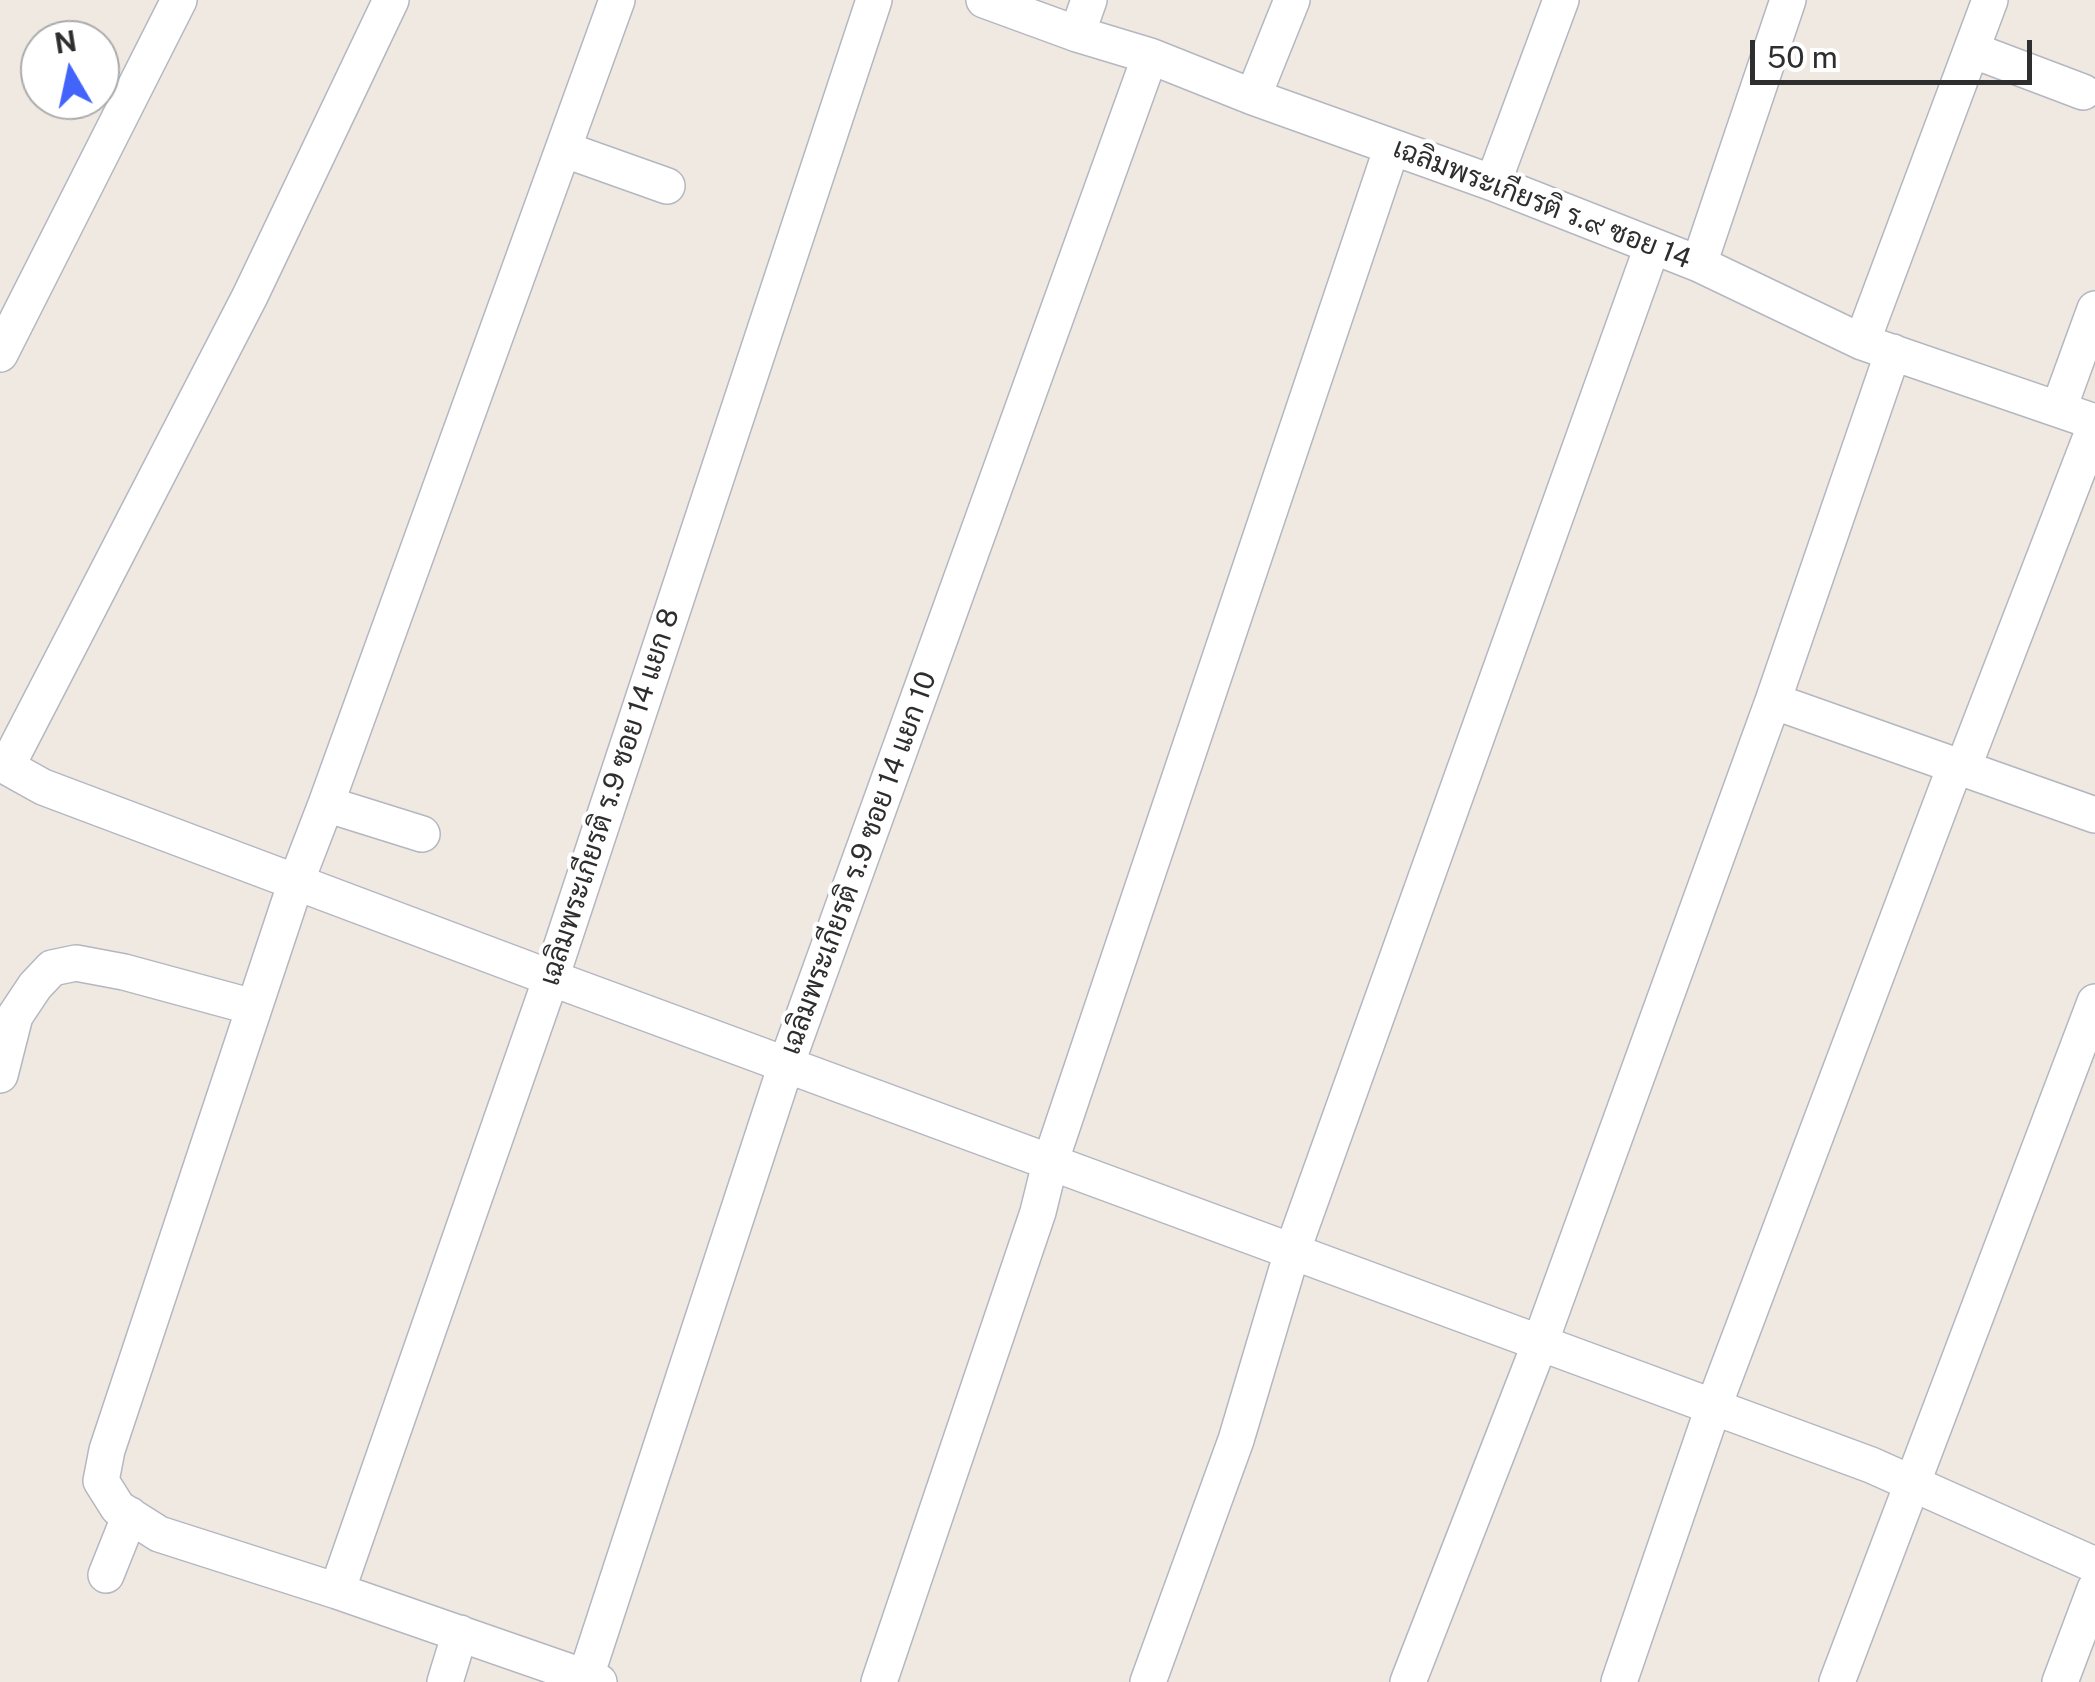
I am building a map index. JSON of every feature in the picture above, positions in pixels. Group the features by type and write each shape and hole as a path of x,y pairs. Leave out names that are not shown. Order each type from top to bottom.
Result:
{"street":[{"path":"0,354 180,0"},
{"path":"391,0 250,296 3,765 42,786 551,978 1912,1483 2095,1565"},
{"path":"592,1679 159,1534 118,1508 101,1481 107,1450 296,882 618,0"},
{"name":"เฉลิมพระเกียรติ ร.9 ซอย 14 แยก 8","path":"337,1591 551,978 874,0"},
{"name":"เฉลิมพระเกียรติ ร.๙ ซอย 14","path":"984,0 1150,56 1494,183 1699,264 1878,347 2059,408 2095,424"},
{"path":"1077,34 1090,0"},
{"path":"1253,97 1292,0"},
{"path":"1494,183 1561,0"},
{"path":"1699,264 1788,0"},
{"path":"1408,1682 1540,1343 1772,701 1878,347 1990,0"},
{"path":"1972,50 2083,92"},
{"name":"เฉลิมพระเกียรติ ร.9 ซอย 14 แยก 10","path":"592,1679 786,1064 1150,56"},
{"path":"879,1682 1392,147"},
{"path":"563,148 667,186"},
{"path":"1148,1682 1236,1440 1292,1252 1652,246"},
{"path":"2059,408 2095,309"},
{"path":"1619,1682 1713,1408 1959,766 2095,424"},
{"path":"1772,701 2095,815"},
{"path":"326,804 422,834"},
{"path":"0,1076 15,1016 52,968 76,963 124,972 253,1007"},
{"path":"1837,1682 2095,1002"},
{"path":"106,1576 130,1515"},
{"path":"2060,1682 2095,1589"},
{"path":"445,1682 460,1633"}]}
